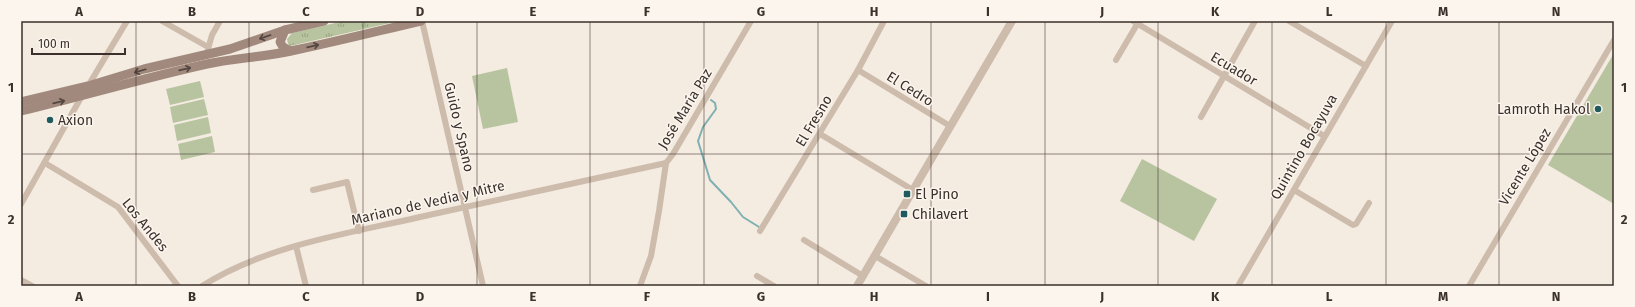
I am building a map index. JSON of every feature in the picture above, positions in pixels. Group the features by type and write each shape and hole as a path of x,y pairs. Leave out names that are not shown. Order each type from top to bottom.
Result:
{"main road":[{"path":"21,111 146,78 238,58 290,51 422,21"},
{"path":"21,102 88,86 208,50 230,49 285,30 319,22"},
{"path":"285,30 280,42 290,51"}],"street":[{"path":"21,204 82,96 127,21"},
{"path":"162,21 208,50 212,35 220,21"},
{"name":"Guido y Spano","path":"422,21 483,286"},
{"name":"José María Paz","path":"640,286 651,256 666,163 673,154 751,21"},
{"name":"El Fresno","path":"760,231 858,70 884,21"},
{"path":"857,286 1012,21"},
{"path":"1201,117 1255,21"},
{"path":"1289,21 1366,66"},
{"name":"Quintino Bocayuva","path":"1238,286 1392,21"},
{"path":"1116,60 1136,22"},
{"name":"Ecuador","path":"1136,22 1324,136"},
{"name":"Vicente López","path":"1469,286 1614,40"},
{"name":"El Cedro","path":"858,70 950,126"},
{"path":"820,134 913,190"},
{"name":"Los Andes","path":"45,163 118,207 178,286"},
{"name":"Mariano de Vedia y Mitre","path":"202,286 245,263 274,252 296,246 666,163"},
{"path":"313,190 346,182 359,231"},
{"path":"1294,190 1353,225 1356,224 1369,204"},
{"path":"804,240 863,276"},
{"path":"296,246 306,286"},
{"path":"875,256 926,286"},
{"path":"757,276 774,286"},
{"path":"21,280 32,286"}],"green space":[{"path":"344,21 399,21 290,46 288,44 287,39 292,33"},
{"name":"Lamroth Hakol","path":"1614,53 1614,204 1548,165"},
{"path":"507,68 518,122 483,129 472,76"},
{"path":"200,81 204,97 170,105 166,89"},
{"path":"204,99 208,115 173,123 170,107"},
{"path":"208,117 211,133 177,141 174,125"},
{"path":"212,136 215,152 181,160 178,144"},
{"path":"1142,159 1217,199 1194,241 1120,201"}],"waterway":[{"path":"711,100 715,103 716,109 703,127 698,141 710,180 743,217 759,227"}],"place":[{"name":"Lamroth Hakol","path":"1598,109"},
{"name":"Axion","path":"50,120"},
{"name":"El Pino","path":"907,194"},
{"name":"Chilavert","path":"904,214"}]}
